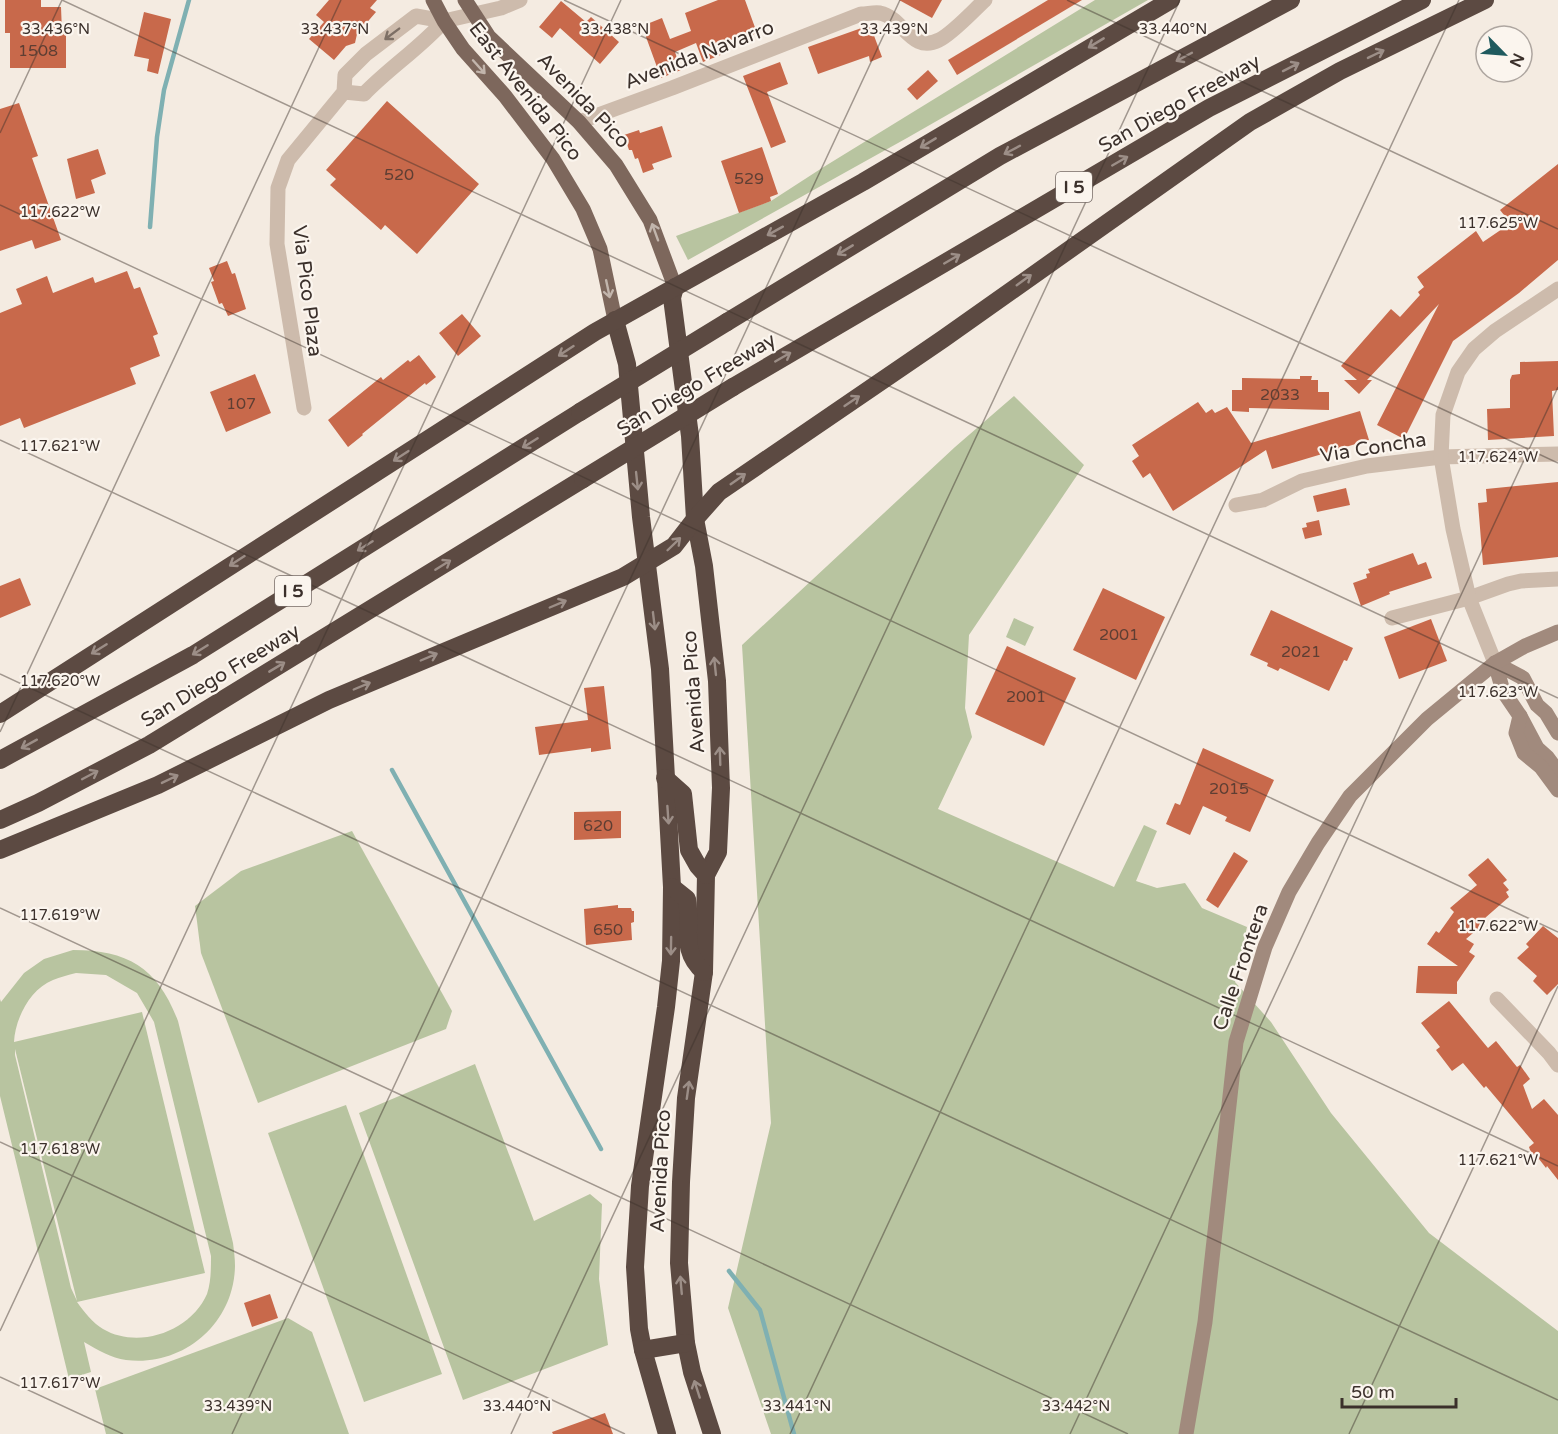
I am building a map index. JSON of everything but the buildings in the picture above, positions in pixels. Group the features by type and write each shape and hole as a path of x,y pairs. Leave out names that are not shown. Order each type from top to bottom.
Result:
{"highway":[{"path":"0,714 615,320 863,182 1171,0"},
{"name":"San Diego Freeway","path":"0,760 193,655 580,412 1000,156 1291,0"},
{"name":"San Diego Freeway","path":"0,820 38,803 149,745 733,387 1209,108 1422,0"},
{"path":"0,850 158,784 329,700 623,577 648,563 674,546 719,492 942,339 1113,216 1250,122 1340,71 1485,0"},
{"name":"Avenida Pico","path":"675,287 672,298 690,436 695,519 704,566 717,681 721,777 718,852 706,875 705,972 686,1098 679,1263 686,1343 692,1372 712,1434"},
{"name":"East Avenida Pico","path":"615,320 627,364 641,517 648,563"},
{"name":"Avenida Pico","path":"648,563 660,669 672,887 671,961 640,1186 634,1267 643,1350 667,1434"},
{"path":"665,777 683,794 688,850 706,875"},
{"path":"672,887 687,899 689,910 687,943 694,963 705,972"},
{"path":"643,1350 686,1343"}],"main road":[{"name":"East Avenida Pico","path":"433,0 463,49 505,96 553,159 583,208 600,249 615,320"},
{"name":"Avenida Pico","path":"469,7 489,37 579,122 616,165 650,220 675,287"}],"street":[{"path":"344,92 364,94 383,74 430,37 444,21 469,7 501,8 520,0"},
{"name":"Avenida Navarro","path":"579,122 861,14 879,12 895,20 914,40 927,44 941,40 985,0"},
{"name":"Via Pico Plaza","path":"304,408 277,244 278,188 288,160 344,92 345,75 366,54 416,16 444,21"},
{"path":"1558,289 1495,331 1474,349 1458,372 1443,415 1441,457 1468,598 1495,663 1503,691 1537,748 1549,758 1558,772"},
{"name":"Via Concha","path":"1236,505 1263,500 1302,481 1342,470 1441,457 1558,454"},
{"path":"1392,618 1521,581 1558,579"},
{"name":"Calle Frontera","path":"1186,1434 1205,1322 1236,1042 1265,947 1289,892 1350,795 1427,719 1495,663 1525,646 1558,632"},
{"path":"1495,663 1523,678 1537,705 1546,713 1558,733"},
{"path":"1522,721 1546,713"},
{"path":"1549,758 1558,790"},
{"path":"1497,999 1555,1055"}],"green space":[{"path":"1095,0 1148,0 688,260 676,236 771,201"},
{"path":"1014,396 1084,465 969,635 965,708 972,737 938,809 1114,887 1144,825 1157,831 1136,881 1157,888 1185,883 1202,908 1247,927 1235,982 1271,1022 1331,1113 1429,1233 1558,1331 1558,1434 771,1434 728,1308 771,1123 742,645 955,447"},
{"path":"1014,618 1034,627 1025,646 1006,637"},
{"path":"352,831 452,1011 446,1029 258,1103 201,953 195,906 241,871"},
{"path":"73,950 110,954 125,958 139,966 161,988 178,1021 233,1243 235,1261 232,1287 226,1306 215,1323 185,1349 147,1360 126,1360 105,1353 84,1342 91,1372 69,1379 0,1096 0,999 1,1002 24,973 44,959","holes":["76,973 106,975 137,993 154,1022 211,1256 207,1294 199,1307 177,1327 148,1337 132,1338 103,1329 77,1302 205,1273 142,1012 14,1042 17,1024 25,1006 37,990 58,978","15,1049 77,1301 71,1288"]},
{"path":"475,1064 534,1221 590,1194 602,1204 599,1279 608,1345 463,1400 359,1113"},
{"path":"346,1105 442,1374 364,1402 268,1133"},
{"path":"288,1318 312,1332 349,1434 106,1434 95,1389"}],"waterway":[{"path":"150,227 157,137 164,90 189,0"},
{"path":"392,770 601,1149"},
{"path":"729,1271 760,1310 794,1434"}]}
